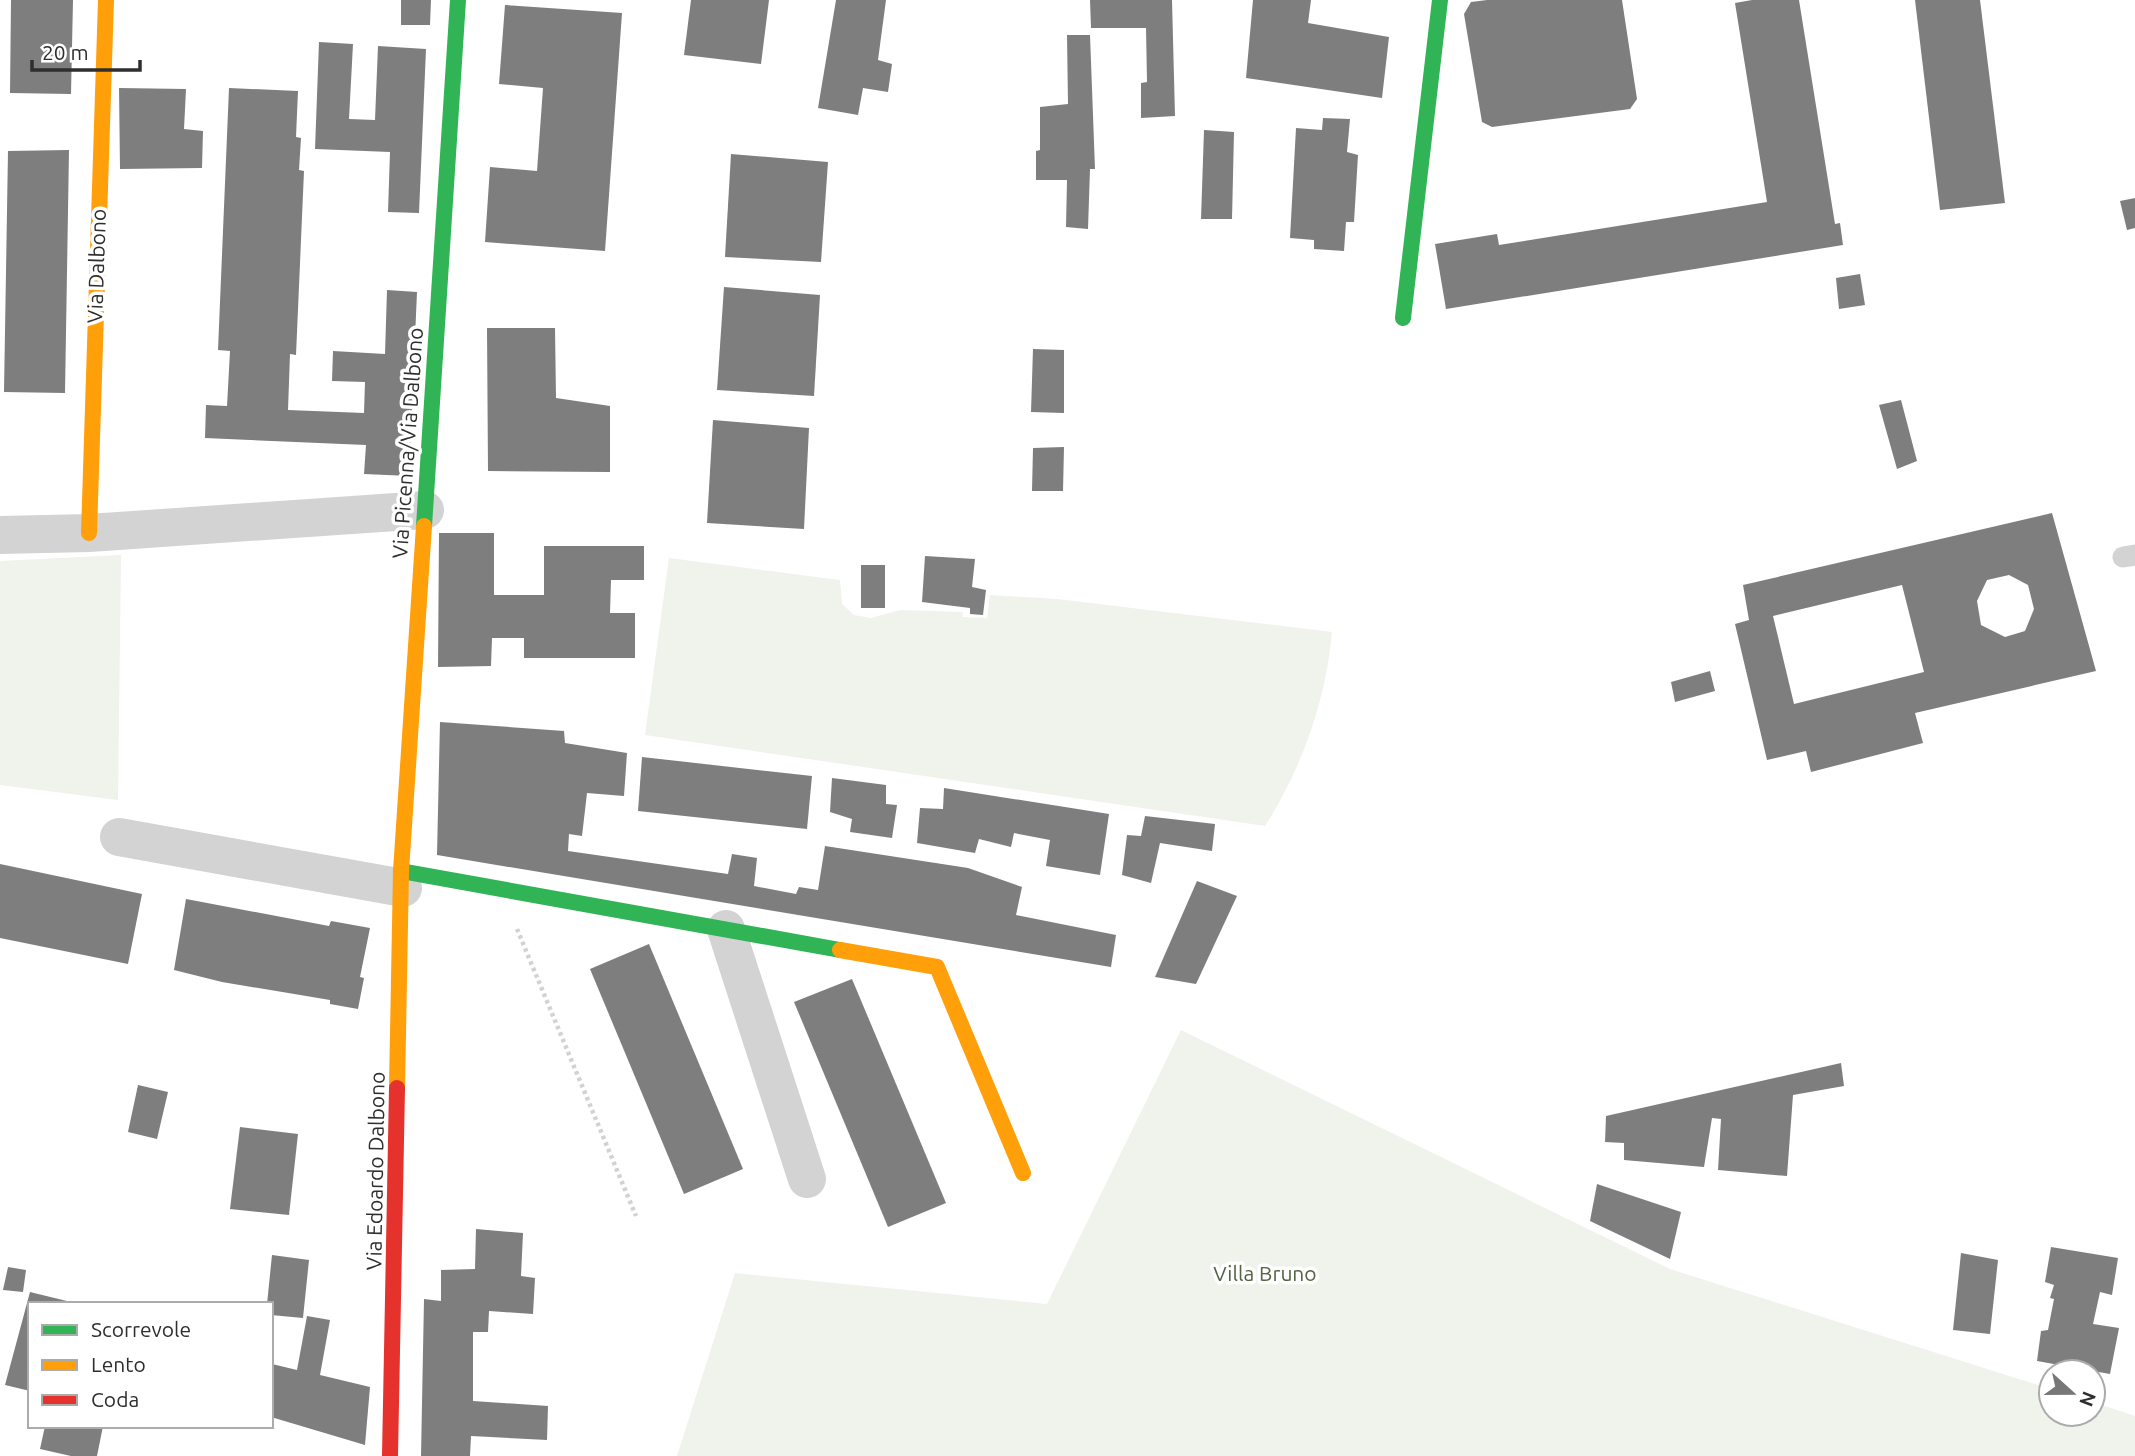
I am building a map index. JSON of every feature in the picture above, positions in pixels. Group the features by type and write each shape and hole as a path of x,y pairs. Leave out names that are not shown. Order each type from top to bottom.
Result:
{"street":[{"name":"Via Dalbono","path":"89,533 106,0"},
{"name":"Via Picenna/Via Dalbono","path":"402,880 458,0"},
{"path":"1403,318 1440,0"},
{"path":"0,535 89,533 425,510"},
{"path":"119,837 402,880 500,889 937,967 1023,1173"},
{"name":"Via Edoardo Dalbono","path":"390,1456 402,880"},
{"path":"726,929 807,1179"}],"path":[{"path":"500,889 636,1216"}],"green space":[{"path":"121,555 118,800 0,785 0,561"},
{"path":"669,558 840,580 842,604 854,615 871,618 900,610 963,612 962,617 987,618 990,595 1057,599 1332,632 1329,657 1318,708 1301,757 1265,826 645,735"},
{"name":"Villa Bruno","path":"1181,1030 1670,1269 2037,1385 2037,1428 2107,1428 2107,1407 2135,1416 2135,1456 677,1456 735,1273 1047,1304"}],"building":[{"path":"11,0 73,0 71,94 10,93"},
{"path":"401,0 431,0 430,25 401,25"},
{"path":"691,0 769,0 761,64 684,55"},
{"path":"836,0 886,0 878,60 892,64 888,92 863,88 858,115 818,108"},
{"path":"1090,0 1172,0 1175,116 1141,118 1141,83 1147,82 1146,28 1091,28"},
{"path":"1253,0 1311,0 1308,23 1389,37 1382,98 1246,78"},
{"path":"1622,0 1637,99 1630,109 1492,127 1482,122 1464,14 1471,2"},
{"path":"1752,0 1799,0 1835,224 1840,223 1843,245 1446,309 1435,244 1497,234 1499,245 1767,202 1735,3"},
{"path":"1915,0 1980,0 2005,203 1940,210"},
{"path":"505,5 622,13 605,251 485,242 490,167 537,171 543,88 499,84"},
{"path":"1067,35 1090,35 1095,169 1090,169 1088,229 1066,227 1067,180 1036,180 1036,151 1040,150 1040,107 1068,104"},
{"path":"319,42 353,44 349,119 375,120 378,46 426,49 419,213 388,212 390,152 315,149"},
{"path":"119,88 186,89 184,129 203,131 202,168 120,169"},
{"path":"229,88 298,91 296,137 301,138 299,170 304,171 296,355 290,354 288,410 364,413 365,382 332,381 333,351 385,354 387,290 417,292 409,476 364,474 366,445 205,438 206,405 227,406 230,351 218,350"},
{"path":"1323,118 1350,119 1347,152 1358,155 1354,222 1346,222 1344,251 1314,249 1314,240 1290,238 1296,128 1322,130"},
{"path":"1204,130 1234,132 1232,219 1201,219"},
{"path":"69,150 65,393 4,392 8,151"},
{"path":"731,154 828,162 821,262 725,257"},
{"path":"2135,198 2135,228 2127,230 2120,201"},
{"path":"1860,274 1865,305 1839,309 1836,278"},
{"path":"724,287 820,295 814,396 717,390"},
{"path":"487,328 555,328 556,398 610,406 610,472 488,471"},
{"path":"1033,349 1064,350 1064,413 1031,412"},
{"path":"1901,400 1917,461 1897,469 1879,405"},
{"path":"713,420 809,428 804,529 707,523"},
{"path":"1064,447 1063,491 1032,491 1033,448"},
{"path":"2052,513 2096,671 1915,713 1923,743 1811,772 1806,751 1767,760 1735,624 1749,620 1743,585","holes":["2009,575 2028,585 2034,609 2025,631 2005,637 1981,625 1977,601 1987,580","1902,585 1924,672 1794,704 1773,616"]},
{"path":"439,533 494,533 494,595 544,595 544,546 644,546 644,580 611,580 610,613 635,613 635,658 524,658 524,638 492,638 491,666 438,667"},
{"path":"925,556 975,559 972,587 986,590 983,615 970,614 970,608 922,602"},
{"path":"861,565 885,565 885,608 861,608"},
{"path":"1710,671 1715,691 1675,702 1671,682"},
{"path":"440,722 564,731 565,743 627,753 624,796 587,793 582,836 569,834 568,851 728,874 732,854 757,858 754,886 796,894 799,887 818,890 825,846 968,868 1022,887 1016,915 1116,935 1111,967 437,855"},
{"path":"642,757 812,776 807,829 638,811"},
{"path":"832,778 886,785 886,804 897,805 892,838 850,832 852,819 830,812"},
{"path":"944,788 1109,814 1100,875 1046,866 1050,840 1014,833 1011,847 979,839 975,853 917,843 920,808 943,809"},
{"path":"1145,816 1215,824 1212,851 1160,843 1151,883 1122,875 1127,835 1141,836"},
{"path":"0,864 142,894 128,964 0,938"},
{"path":"1197,881 1237,896 1196,984 1155,977"},
{"path":"186,899 329,926 331,921 370,928 360,977 364,978 358,1009 330,1004 330,1000 222,982 174,970"},
{"path":"649,944 743,1169 684,1194 590,969"},
{"path":"852,979 946,1203 888,1227 794,1002"},
{"path":"1841,1063 1844,1086 1793,1095 1787,1176 1718,1170 1721,1119 1712,1118 1704,1167 1624,1160 1624,1143 1605,1142 1606,1116"},
{"path":"138,1085 168,1092 157,1139 128,1132"},
{"path":"240,1127 298,1134 289,1215 230,1209"},
{"path":"1597,1184 1681,1212 1670,1259 1590,1221"},
{"path":"476,1229 523,1233 521,1276 535,1278 533,1314 489,1311 488,1332 473,1332 473,1401 548,1406 547,1440 471,1436 470,1456 421,1456 424,1299 441,1301 441,1270 475,1269"},
{"path":"2051,1247 2118,1258 2112,1295 2100,1292 2093,1324 2119,1328 2110,1374 2107,1373 2107,1358 2037,1358 2041,1331 2048,1330 2054,1299 2050,1298 2054,1285 2045,1282"},
{"path":"1961,1253 1998,1260 1990,1334 1953,1330"},
{"path":"272,1255 309,1260 303,1318 273,1315 273,1302 267,1302"},
{"path":"8,1267 26,1270 23,1292 3,1290"},
{"path":"30,1292 71,1302 28,1302 28,1391 5,1385"},
{"path":"307,1316 330,1320 320,1375 370,1387 365,1445 273,1418 273,1364 297,1370"},
{"path":"45,1428 103,1428 97,1456 71,1456 40,1449"}],"traffic: fast":[{"path":"424,526 458,0"},
{"path":"1403,318 1440,0"},
{"path":"401,871 840,950"}],"traffic: slow":[{"path":"89,533 106,0"},
{"path":"397,1088 401,871 424,526"},
{"path":"840,950 937,967 1023,1173"}],"traffic: jam":[{"path":"390,1456 397,1088"}]}
